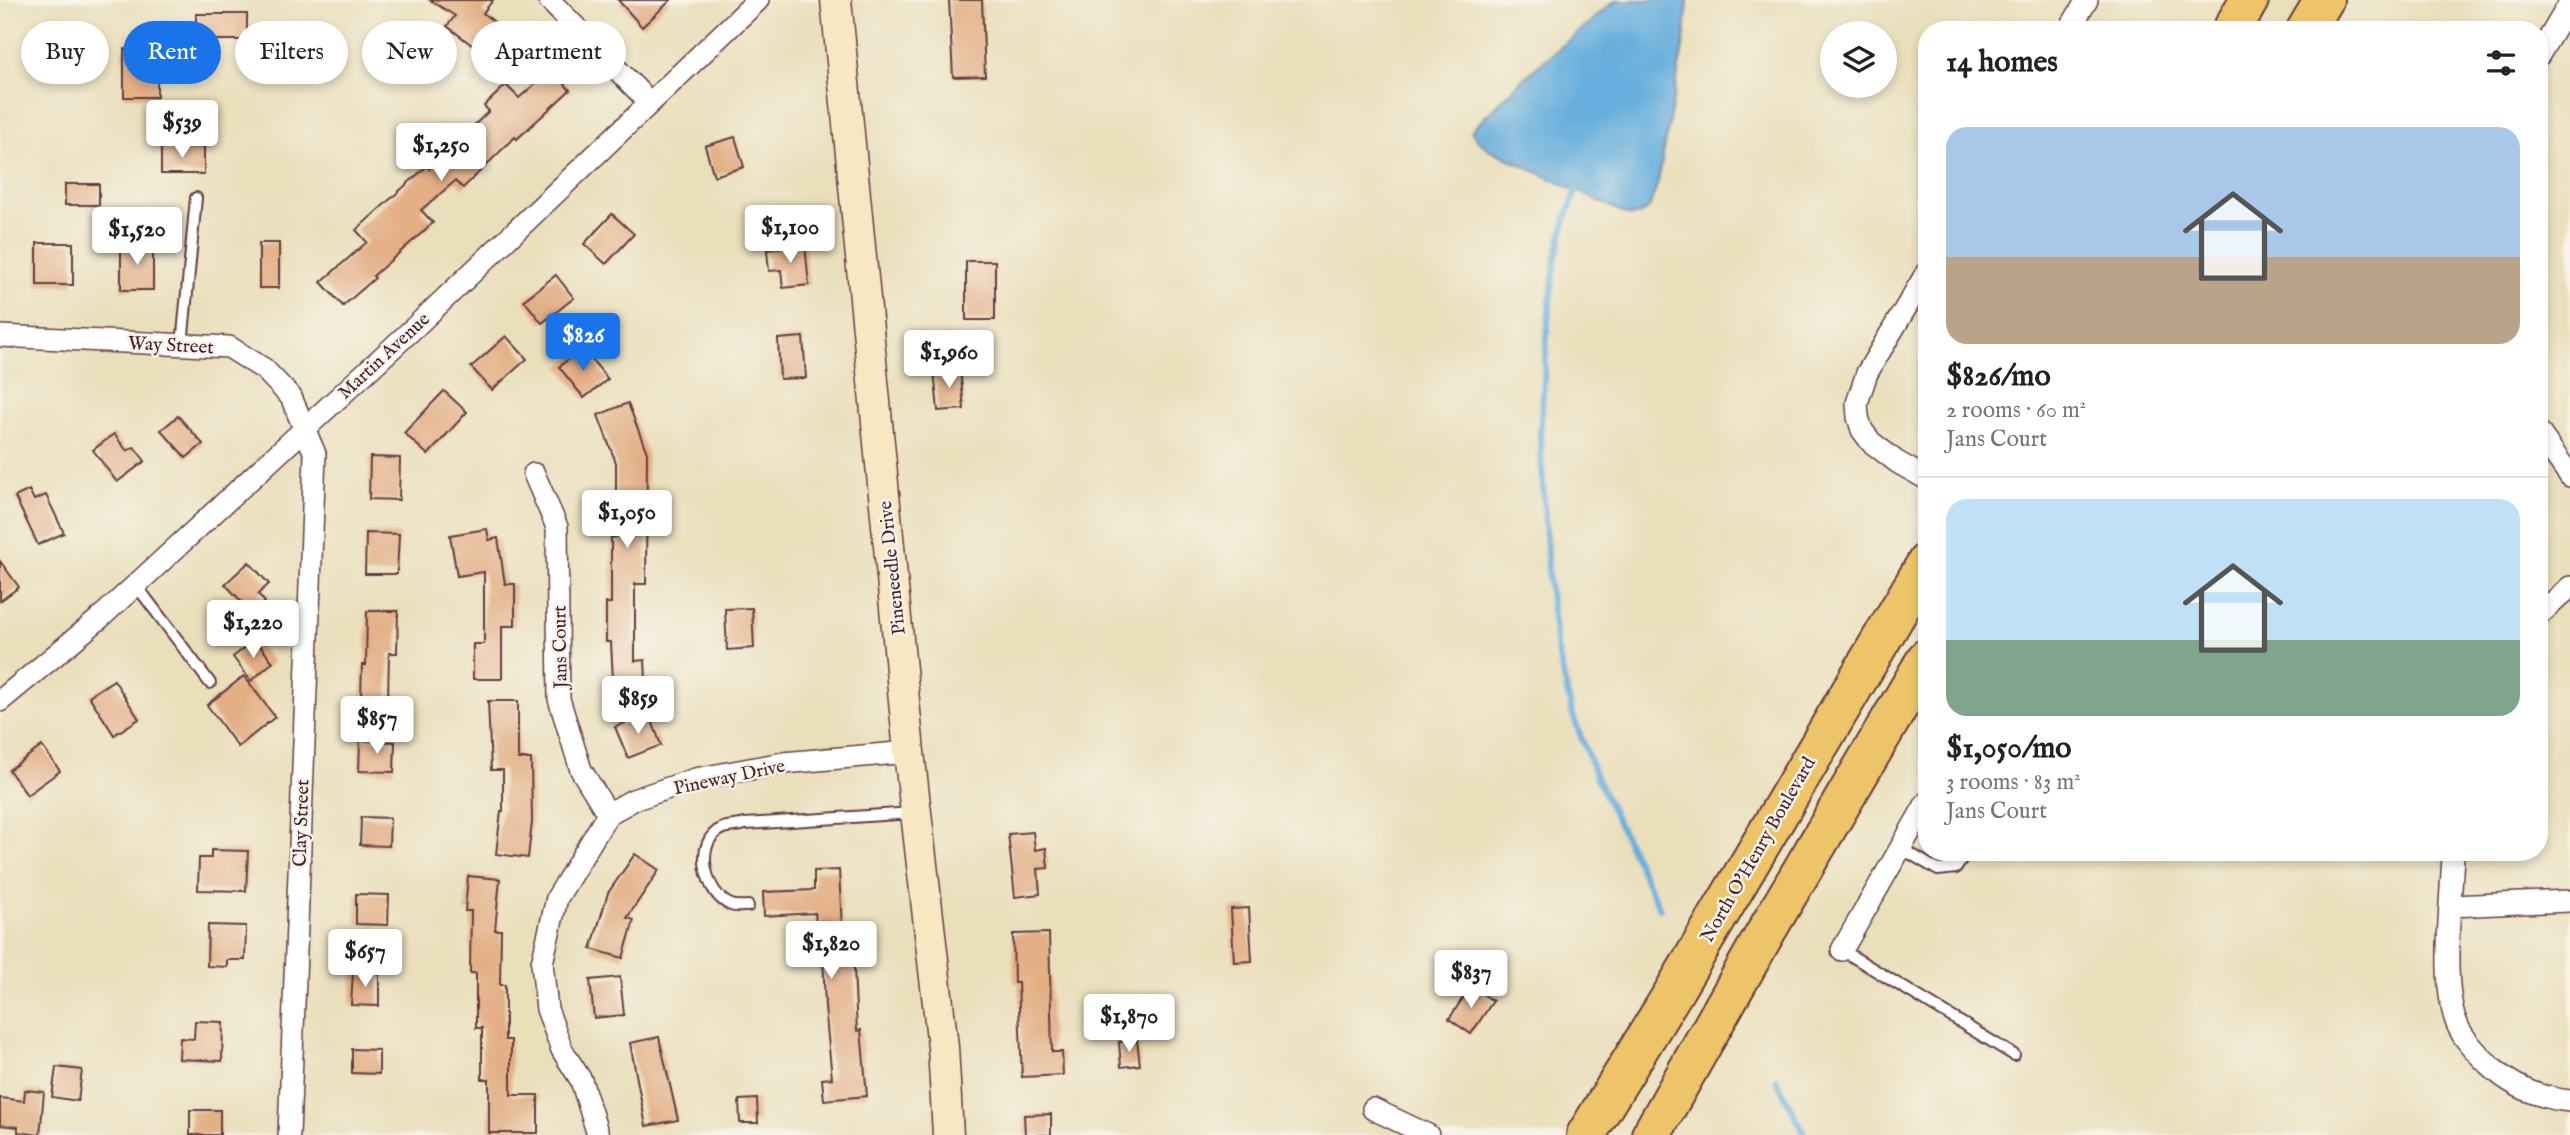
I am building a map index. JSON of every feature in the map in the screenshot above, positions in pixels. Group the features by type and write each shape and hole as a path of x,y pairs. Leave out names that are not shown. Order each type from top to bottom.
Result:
{"highway":[{"path":"2222,21 2233,0"},
{"path":"2237,21 2249,0"},
{"path":"2311,21 2323,0"},
{"name":"North O'Henry Boulevard","path":"1586,1135 1674,993 1918,577"},
{"path":"1820,839 1918,627"},
{"path":"1651,1135 1918,673"},
{"path":"1607,1135 1674,993"}],"street":[{"path":"549,0 649,102"},
{"name":"Martin Avenue","path":"0,701 100,618 416,326 758,0"},
{"name":"Pineneedle Drive","path":"836,0 909,752 943,1046 948,1135"},
{"path":"2074,21 2087,0"},
{"path":"2548,40 2570,3"},
{"path":"1918,287 1867,373 1857,403 1862,430 1871,442 1882,452 1918,474"},
{"name":"Way Street","path":"0,336 229,348 264,369 291,397 304,429"},
{"name":"Clay Street","path":"289,1135 315,454 304,429"},
{"path":"2548,445 2570,476"},
{"name":"Jans Court","path":"534,474 557,527 559,699 580,770 608,814"},
{"path":"2548,607 2570,587"},
{"name":"Pineway Drive","path":"608,814 633,800 695,779 783,763 909,752"},
{"path":"598,1135 581,1080 562,1050 547,1009 542,963 557,898 608,814"},
{"path":"1842,950 1918,816"},
{"path":"2453,861 2449,997 2460,1031 2504,1080 2525,1091 2570,1101"},
{"path":"2451,906 2570,901"},
{"path":"1373,1109 1428,1135"}],"lane":[{"path":"182,345 196,198"},
{"path":"135,585 210,683"},
{"path":"748,906 733,906 724,901 708,878 705,860 707,842 723,828 745,824 916,813"},
{"path":"1899,847 1918,858"},
{"path":"1923,861 1938,870 1956,868 1961,861"},
{"path":"1842,950 2014,1055"}],"water":[{"path":"1616,0 1688,0 1685,35 1658,182 1649,208 1641,214 1630,216 1490,150 1477,140 1471,131 1524,78"}],"building":[{"path":"430,0 493,0 483,13 493,21 471,21 471,44 457,34 457,21 451,21 455,16"},
{"path":"618,0 671,0 642,27"},
{"path":"949,0 982,0 985,76 953,77"},
{"path":"196,14 247,14 247,21 235,21 235,40 221,40 221,21 196,21"},
{"path":"124,84 157,84 157,97 124,97"},
{"path":"535,84 565,84 570,90 517,139 515,137 463,188 455,181 421,210 433,223 343,306 321,282 367,242 356,230 427,166 429,169 489,111 484,106 506,85 519,98"},
{"path":"735,137 744,167 714,176 705,146"},
{"path":"161,147 204,147 204,174 161,174"},
{"path":"65,184 99,184 99,205 65,205"},
{"path":"612,214 634,234 606,264 584,244"},
{"path":"37,243 73,243 73,285 37,285"},
{"path":"121,243 153,243 153,290 121,290"},
{"path":"259,243 279,243 279,288 259,288"},
{"path":"805,245 809,285 783,288 781,270 769,271 767,250"},
{"path":"966,261 995,261 995,320 966,320"},
{"path":"556,275 574,298 542,323 524,300"},
{"path":"506,336 527,359 492,390 471,367"},
{"path":"803,337 806,378 780,379 778,339"},
{"path":"582,348 608,379 584,398 559,367"},
{"path":"960,368 964,409 938,411 934,370"},
{"path":"444,391 467,412 428,455 404,433"},
{"path":"628,403 647,453 646,584 635,584 635,661 645,660 647,698 614,700 611,642 606,642 606,603 611,603 611,537 616,537 616,463 598,415"},
{"path":"178,416 203,444 186,458 161,430"},
{"path":"114,434 127,451 134,447 145,461 117,482 93,450"},
{"path":"370,457 400,458 399,500 369,499"},
{"path":"29,490 34,500 46,495 64,533 38,545 15,497"},
{"path":"487,529 489,540 498,538 505,584 515,584 515,626 502,626 502,679 473,679 473,644 484,644 484,572 457,576 450,535"},
{"path":"366,533 399,534 397,574 365,574"},
{"path":"0,561 19,587 0,601"},
{"path":"249,562 269,584 258,594 265,602 253,614 225,584"},
{"path":"752,608 754,648 727,650 725,609"},
{"path":"367,611 398,611 397,653 389,653 388,698 361,697 362,665 366,665"},
{"path":"255,640 273,662 251,681 233,657"},
{"path":"244,676 275,717 238,747 207,705"},
{"path":"114,680 139,719 114,735 89,696"},
{"path":"488,701 518,701 518,759 531,759 532,822 528,858 496,854 503,811 503,770 491,770"},
{"path":"649,713 661,745 628,758 615,727"},
{"path":"360,740 395,742 394,772 359,771"},
{"path":"42,746 60,771 27,795 9,770"},
{"path":"361,817 390,818 389,846 360,845"},
{"path":"1033,832 1035,850 1046,848 1048,868 1038,869 1040,894 1015,897 1008,834"},
{"path":"211,850 248,851 246,891 198,890 199,858 211,858"},
{"path":"635,854 659,870 627,918 634,920 623,958 591,949 608,893"},
{"path":"839,870 843,948 853,947 857,1031 861,1030 867,1096 824,1100 822,1079 832,1078 825,1007 822,921 816,922 815,913 764,916 763,892 814,890 814,871"},
{"path":"468,876 500,879 495,930 501,930 500,985 505,985 505,1040 511,1040 511,1095 538,1095 538,1133 489,1133 489,1079 482,1079 482,1028 476,1028 476,973 470,973 471,911 465,911"},
{"path":"356,894 389,895 388,925 356,924"},
{"path":"1249,908 1252,961 1234,962 1231,909"},
{"path":"208,925 246,926 245,960 227,960 227,967 207,966"},
{"path":"1049,933 1052,1052 1062,1052 1063,1075 1022,1077 1013,934"},
{"path":"353,972 379,973 379,1006 351,1005"},
{"path":"620,977 624,1015 594,1018 590,980"},
{"path":"1471,986 1493,1001 1471,1034 1449,1019"},
{"path":"195,1021 223,1022 222,1061 179,1059 180,1038 194,1039"},
{"path":"659,1037 678,1120 646,1126 630,1043"},
{"path":"1137,1040 1140,1065 1121,1067 1119,1042"},
{"path":"352,1049 379,1050 379,1074 352,1073"},
{"path":"56,1067 82,1070 78,1101 52,1097"},
{"path":"25,1090 44,1092 40,1135 18,1132 18,1127 0,1125 0,1098 24,1101"},
{"path":"757,1099 758,1123 740,1123 739,1100"},
{"path":"190,1110 220,1110 220,1135 190,1135"},
{"path":"1051,1114 1051,1135 1025,1135 1024,1115"}],"waterway":[{"path":"1579,185 1566,218 1556,257 1549,310 1540,435 1549,584 1557,648 1572,713 1597,779 1660,909"},
{"path":"1776,1079 1805,1135"}]}
